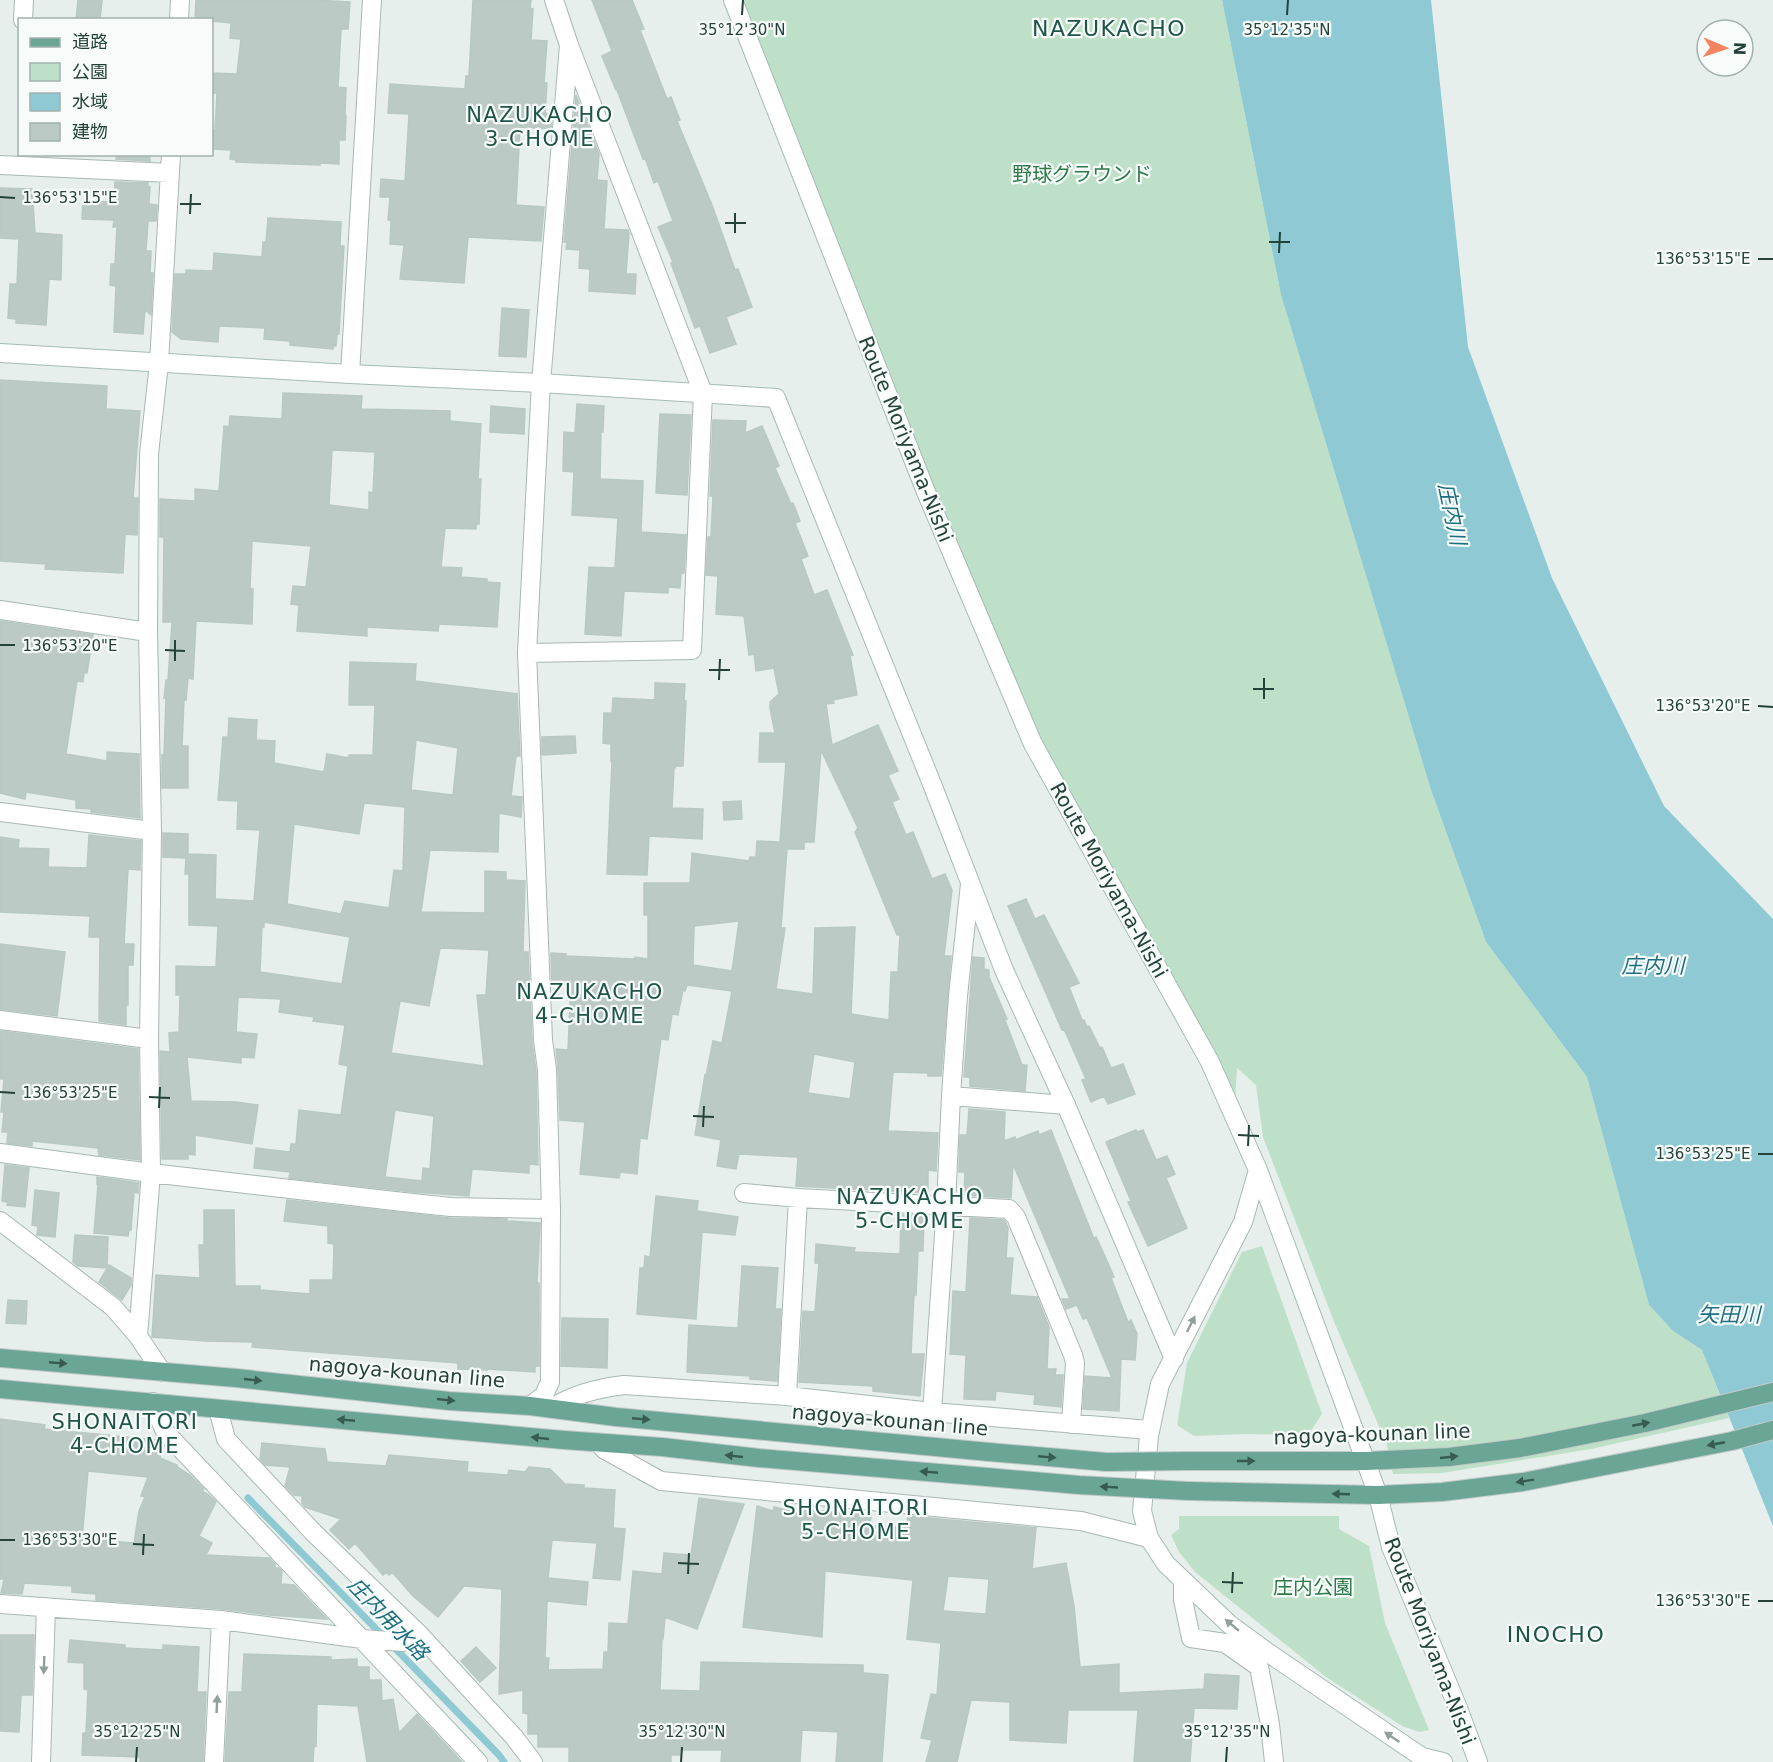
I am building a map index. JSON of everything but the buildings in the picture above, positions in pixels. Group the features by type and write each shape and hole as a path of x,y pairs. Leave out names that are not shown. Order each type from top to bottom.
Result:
{"main road":[{"name":"nagoya-kounan line","path":"0,1358 449,1401 552,1408 616,1417 1106,1462 1366,1461 1449,1457 1520,1448 1645,1424 1773,1392"},
{"path":"0,1389 759,1458 1079,1485 1188,1491 1378,1495 1442,1492 1523,1482 1732,1441 1773,1430"}],"street":[{"path":"23,18 24,0"},
{"path":"179,18 180,0"},
{"path":"350,374 372,0"},
{"path":"527,652 692,650 703,393 569,45 554,0"},
{"name":"Route Moriyama-Nishi","path":"733,0 926,492 1033,744 1210,1062 1258,1170 1378,1495 1391,1547 1478,1762"},
{"path":"530,1406 544,1395 550,1382 551,1209 547,1070 543,1040 527,652 541,383 569,45"},
{"path":"138,1336 152,1173 150,1039 152,831 148,632 150,454 159,363 171,156"},
{"path":"0,165 20,160 170,173"},
{"path":"0,353 776,398 932,784 1004,970 1066,1105 1174,1359"},
{"path":"0,610 148,632"},
{"path":"0,812 152,831"},
{"path":"932,1412 958,996 970,884"},
{"path":"0,1020 150,1039"},
{"path":"951,1096 1066,1105"},
{"path":"0,1153 451,1207 551,1209"},
{"path":"1258,1170 1243,1222 1160,1384 1150,1430 1142,1511 1149,1538 1166,1564 1229,1624 1422,1757 1443,1762"},
{"path":"744,1193 1009,1209 1016,1217 1073,1355 1075,1363 1071,1424"},
{"path":"787,1396 798,1198"},
{"path":"0,1221 113,1307 138,1336 162,1372"},
{"path":"552,1408 565,1400 600,1388 624,1385 787,1396 932,1412 1150,1430"},
{"path":"153,1402 165,1432 367,1639 478,1762"},
{"path":"218,1409 226,1439 411,1638 514,1737 533,1762"},
{"path":"598,1443 605,1450 661,1481 1081,1521 1149,1538"},
{"path":"1183,1580 1183,1600 1191,1638 1225,1643 1259,1667 1270,1724 1274,1762"},
{"path":"0,1604 221,1620 367,1639 411,1638"},
{"path":"41,1762 46,1607"},
{"path":"214,1762 221,1620"}],"green space":[{"name":"野球グラウンド","path":"733,0 1222,0 1281,295 1431,790 1486,942 1587,1077 1649,1305 1673,1331 1702,1350 1729,1418 1591,1449 1442,1473 1393,1474 1387,1445 1335,1324 1263,1137 1256,1085 1237,1068 1234,1116 1033,744"},
{"path":"1262,1246 1322,1414 1308,1435 1194,1436 1177,1425 1187,1363 1242,1252"},
{"name":"庄内公園","path":"1179,1516 1339,1516 1339,1529 1369,1546 1385,1623 1429,1730 1419,1732 1402,1726 1326,1677 1195,1572 1179,1552 1171,1535 1179,1529"}],"water":[{"name":"庄内川","path":"1222,0 1431,0 1468,347 1552,578 1664,806 1773,919 1773,1526 1702,1350 1673,1331 1649,1305 1587,1077 1486,942 1431,790 1281,295"}],"waterway":[{"name":"庄内用水路","path":"248,1498 384,1637"},
{"name":"庄内用水路","path":"392,1645 504,1762"}],"district":[{"name":"NAZUKACHO","path":"1109,28"},
{"name":"NAZUKACHO 3-CHOME","path":"540,127"},
{"name":"NAZUKACHO 4-CHOME","path":"590,1004"},
{"name":"NAZUKACHO 5-CHOME","path":"910,1209"},
{"name":"SHONAITORI 4-CHOME","path":"125,1434"},
{"name":"SHONAITORI 5-CHOME","path":"856,1520"},
{"name":"INOCHO","path":"1556,1634"}],"water label":[{"name":"矢田川","path":"1729,1315"}]}
